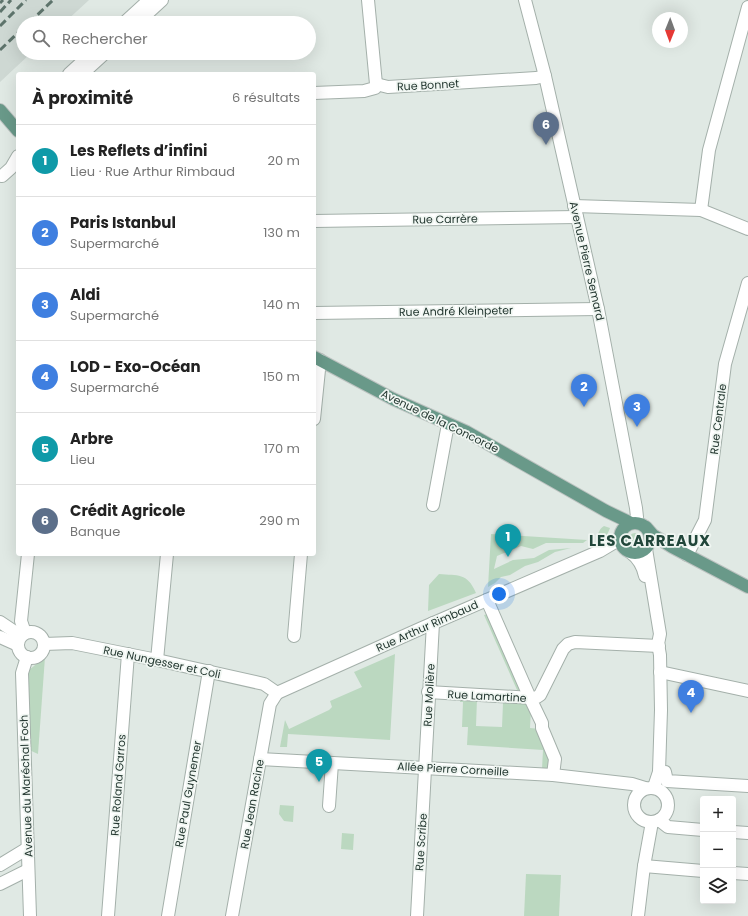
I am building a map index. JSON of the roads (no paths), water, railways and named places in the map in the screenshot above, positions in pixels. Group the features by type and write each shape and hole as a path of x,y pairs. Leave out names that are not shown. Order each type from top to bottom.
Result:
{"main road":[{"path":"0,103 16,115"},
{"path":"0,110 16,128"},
{"name":"Avenue de la Concorde","path":"317,358 418,412 466,432 513,457 606,511 632,523"},
{"name":"Avenue de la Concorde","path":"606,511 618,524 620,538"},
{"path":"672,547 656,545 646,548 638,553 628,552 622,546 620,538 623,528 632,523 641,524 653,535 672,547 748,587"},
{"path":"646,528 650,537 646,548"}],"street":[{"path":"132,16 149,0"},
{"path":"145,16 162,0"},
{"path":"316,93 364,91 375,88 376,84 368,0"},
{"name":"Avenue Pierre Semard","path":"525,0 545,76 598,309 636,508 637,517 632,523"},
{"path":"748,7 709,150 701,210 748,229"},
{"path":"71,72 84,60"},
{"path":"84,72 97,60"},
{"name":"Rue Bonnet","path":"376,84 388,87 536,78 545,76"},
{"path":"1,176 11,168 16,159"},
{"path":"1,176 16,167"},
{"name":"Rue Carrère","path":"316,221 575,211 701,210"},
{"name":"Rue Centrale","path":"687,555 705,520 725,364 748,283"},
{"name":"Rue André Kleinpeter","path":"316,313 598,309"},
{"path":"316,378 317,358"},
{"path":"433,505 448,424"},
{"name":"Rue Arthur Rimbaud","path":"277,693 600,550 620,538"},
{"path":"646,548 660,634 658,645"},
{"path":"600,550 620,550 628,552 639,561 643,569 654,634 660,655 659,772 650,787 638,792 634,800 633,808 637,816 644,821 656,821 668,827 700,830"},
{"path":"0,637 22,638 35,633 39,635 44,644 43,649 36,656 32,657 27,657 19,650 22,638 21,621 28,556"},
{"path":"157,660 167,556"},
{"path":"294,636 301,556"},
{"path":"487,600 533,698 542,723 542,728 555,759 553,775"},
{"path":"0,622 22,638"},
{"name":"Rue Molière","path":"425,767 433,623"},
{"name":"Rue Lamartine","path":"428,692 533,698 540,695 563,649 568,644 575,642 658,645"},
{"name":"Rue Nungesser et Coli","path":"44,644 72,643 157,660 264,684 277,693"},
{"name":"Rue Roland Garros","path":"108,916 128,654"},
{"name":"Avenue du Maréchal Foch","path":"27,657 22,673 30,916"},
{"name":"Rue Paul Guynemer","path":"168,916 209,671"},
{"path":"660,672 748,691"},
{"name":"Rue Jean Racine","path":"232,916 270,704 277,693"},
{"path":"533,698 546,717"},
{"name":"Allée Pierre Corneille","path":"260,759 553,775 650,787"},
{"path":"329,806 332,763"},
{"name":"Rue Scribe","path":"417,916 425,767"},
{"path":"659,772 665,772 667,781 748,786"},
{"path":"638,916 644,866 656,821 664,816 667,811 667,799 664,793 650,787"},
{"path":"736,832 748,833"},
{"path":"0,865 28,848"},
{"path":"644,866 700,871"},
{"path":"0,884 28,870"},
{"path":"736,873 748,874"}],"railway":[{"path":"0,3 3,0"},
{"path":"0,12 11,0"},
{"path":"0,26 26,0"},
{"path":"36,16 53,0"},
{"path":"0,50 16,35"}],"place":[{"name":"Crédit Agricole","path":"546,145"},
{"name":"Paris Istanbul","path":"584,407"},
{"name":"Aldi","path":"637,427"},
{"name":"Les Reflets d’infini","path":"508,557"},
{"name":"LOD - Exo-Océan","path":"691,713"},
{"name":"Arbre","path":"319,782"}],"district":[{"name":"LES CARREAUX","path":"650,541"}]}
